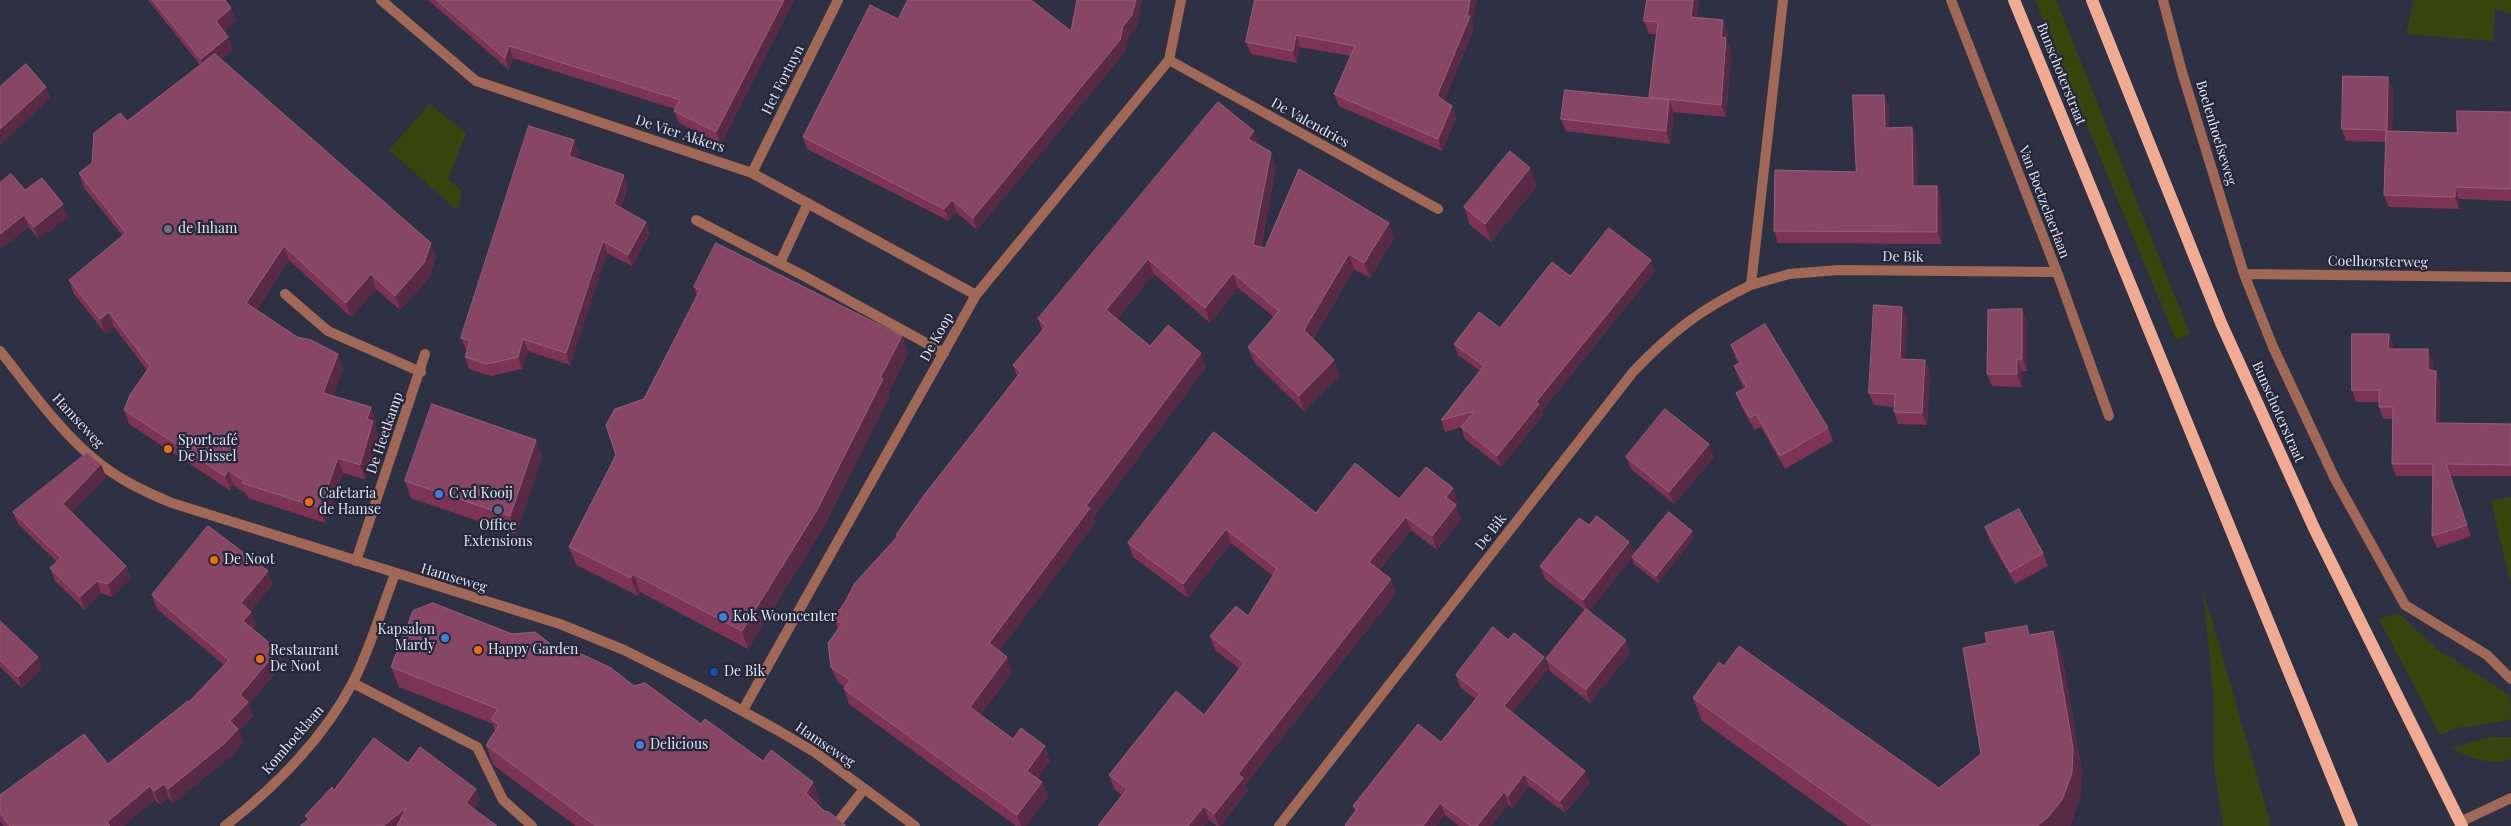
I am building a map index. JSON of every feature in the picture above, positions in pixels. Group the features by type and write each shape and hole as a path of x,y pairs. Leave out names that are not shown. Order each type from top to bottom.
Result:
{"main road":[{"name":"Bunschoterstraat","path":"2014,0 2352,826"},
{"name":"Bunschoterstraat","path":"2092,0 2221,323 2314,528 2459,825"}],"street":[{"name":"De Vier Akkers","path":"381,0 476,81 752,172 976,295"},
{"name":"Het Fortuyn","path":"752,172 838,0"},
{"name":"De Koop","path":"743,710 976,295 1169,60 1182,0"},
{"path":"1751,285 1783,0"},
{"name":"Van Boetzelaerlaan","path":"1951,0 2057,272 2109,416"},
{"name":"Boelenhoefseweg","path":"2163,0 2182,72 2244,274"},
{"name":"De Valendries","path":"1169,60 1438,209"},
{"path":"780,264 808,203"},
{"path":"696,220 944,353"},
{"name":"De Bik","path":"1280,826 1634,372 1660,342 1687,321 1719,300 1751,285 1789,274 1839,270 2057,272"},
{"name":"Coelhorsterweg","path":"2244,274 2511,278"},
{"name":"Bunschoterstraat","path":"2244,274 2273,347 2335,479 2405,605 2486,655 2511,680"},
{"path":"285,294 328,331 421,372"},
{"name":"Hamseweg","path":"0,351 92,458 139,489 172,503 560,624 624,650 743,710 816,754 914,826"},
{"name":"De Heetkamp","path":"356,561 421,372 425,354"},
{"name":"Komhoeklaan","path":"225,826 266,791 298,758 336,711 353,682 395,574"},
{"path":"353,682 477,747 504,800 532,826"},
{"path":"835,826 864,788"},
{"path":"2459,825 2511,798"}],"green space":[{"path":"2035,0 2056,0 2190,334 2176,340"},
{"path":"2414,0 2511,0 2511,14 2495,9 2493,41 2406,34"},
{"path":"430,104 466,133 448,179 462,191 457,210 389,150"},
{"path":"2511,497 2511,585 2491,501"},
{"path":"2203,590 2271,825 2269,826 2223,826 2214,765 2214,701"},
{"path":"2398,613 2438,650 2510,695 2511,720 2457,728 2440,735 2379,619"},
{"path":"2491,737 2511,737 2511,759 2496,762 2481,760 2452,748"}],"building":[{"path":"153,0 225,0 231,8 216,21 228,37 201,59"},
{"path":"437,0 784,0 716,132 674,111 680,100 509,46 505,58"},
{"path":"908,0 1031,0 1071,31 1077,0 1136,0 1132,15 1123,26 1120,40 973,218 952,200 944,209 803,137 870,5 898,19"},
{"path":"1255,0 1470,0 1467,16 1470,16 1437,96 1452,106 1438,139 1334,94 1355,46 1296,35 1293,51 1246,42"},
{"path":"1647,0 1693,0 1691,17 1723,20 1721,37 1726,38 1721,105 1649,97 1658,22 1644,21"},
{"path":"215,54 431,243 424,263 395,296 371,274 346,303 284,246 246,303 297,337 311,340 338,354 323,393 371,407 367,419 373,421 360,465 338,458 320,508 242,483 244,481 228,470 225,476 124,410 130,395 150,366 109,312 100,319 69,280 126,233 79,173 92,163 94,133 120,113 127,121"},
{"path":"26,64 46,87 0,129 0,87"},
{"path":"2343,76 2388,77 2387,130 2342,129"},
{"path":"1565,90 1669,100 1666,131 1561,119"},
{"path":"1853,95 1884,95 1885,128 1912,127 1913,186 1937,186 1937,232 1774,231 1775,170 1856,172"},
{"path":"1218,102 1254,131 1248,139 1271,152 1253,245 1265,248 1299,169 1389,223 1364,263 1349,254 1304,330 1334,360 1299,396 1248,347 1279,311 1233,273 1205,308 1148,259 1106,310 1150,346 1168,325 1201,353 1086,506 1090,508 989,643 1007,657 970,707 1013,739 1021,728 1045,746 1027,771 1042,782 1017,815 844,689 850,680 831,667 828,643 842,624 834,618 855,583 898,536 896,535 925,494 1021,372 1013,365 1046,326 1038,319"},
{"path":"2457,111 2511,112 2511,189 2455,187 2455,197 2384,195 2386,131 2457,133"},
{"path":"529,126 574,140 569,156 624,175 614,204 646,222 628,255 603,241 566,353 523,339 518,357 487,364 465,357 470,341 461,338"},
{"path":"1510,151 1530,168 1485,224 1464,207"},
{"path":"11,174 25,190 42,178 63,204 34,227 24,215 0,234 0,183"},
{"path":"1609,228 1651,260 1536,402 1539,404 1497,456 1461,427 1475,411 1441,420 1484,366 1454,344 1479,312 1500,328 1552,262 1570,276"},
{"path":"716,243 902,336 880,378 883,379 817,510 742,631 633,574 631,578 569,547 616,455 606,425 615,409 644,399 700,290 694,287"},
{"path":"1874,305 1902,307 1900,359 1925,360 1922,413 1894,412 1895,394 1869,393"},
{"path":"2022,309 2022,359 2017,359 2017,374 1987,374 1988,310"},
{"path":"1765,324 1828,428 1780,456 1756,414 1750,418 1736,393 1747,387 1734,366 1741,362 1731,345"},
{"path":"2352,334 2389,334 2388,349 2428,349 2428,370 2436,371 2435,423 2511,424 2511,465 2446,464 2467,525 2432,536 2433,464 2392,464 2393,407 2379,407 2379,390 2352,390"},
{"path":"432,404 536,440 510,516 405,481"},
{"path":"1665,409 1709,444 1669,492 1626,457"},
{"path":"1214,432 1316,513 1355,463 1399,499 1426,467 1453,488 1446,497 1456,505 1432,536 1406,517 1369,562 1391,579 1238,774 1243,778 1214,814 1204,806 1188,826 1098,826 1127,789 1109,775 1176,691 1204,715 1244,663 1210,636 1236,606 1248,616 1277,569 1226,529 1183,584 1128,543"},
{"path":"87,453 101,464 63,504 126,566 108,584 97,581 80,597 50,568 61,558 13,512"},
{"path":"2019,509 2043,553 2010,572 1985,527"},
{"path":"1669,512 1692,531 1656,576 1632,557"},
{"path":"1597,516 1629,542 1583,600 1540,566 1579,518 1589,525"},
{"path":"208,526 268,571 241,603 251,612 243,621 278,650 240,695 248,702 230,721 238,729 225,743 168,789 164,784 154,791 150,786 107,822 110,826 10,826 0,813 0,795 84,734 108,764 189,702 229,660 152,595"},
{"path":"433,603 512,634 535,632 558,650 562,645 611,668 634,686 645,683 701,724 705,719 763,761 771,750 813,782 806,793 824,811 829,812 846,826 596,826 486,745 499,725 491,719 498,709 391,667 413,611"},
{"path":"1586,609 1626,640 1586,690 1546,659"},
{"path":"0,621 38,657 18,677 0,660"},
{"path":"2027,626 2029,635 2053,631 2073,748 2072,773 2062,800 2048,817 2037,826 1873,826 1693,698 1719,662 1724,666 1739,646 1939,788 1981,754 1963,648 1987,643 1985,633"},
{"path":"1493,627 1508,640 1514,633 1544,657 1504,706 1585,771 1560,801 1524,774 1508,796 1504,792 1477,826 1471,826 1440,803 1423,826 1345,825 1357,809 1353,806 1418,724 1441,742 1480,694 1456,675"},
{"path":"374,738 408,763 420,747 476,789 466,803 497,826 397,826 406,808 383,826 300,826 309,819 305,816 332,787 334,790"}],"place":[{"name":"de Inham","path":"168,229"},
{"name":"Sportcafé De Dissel","path":"168,449"},
{"name":"C vd Kooij","path":"439,494"},
{"name":"Cafetaria de Hamse","path":"309,502"},
{"name":"Office Extensions","path":"498,510"},
{"name":"De Noot","path":"214,560"},
{"name":"Kok Wooncenter","path":"723,617"},
{"name":"Kapsalon Mardy","path":"445,638"},
{"name":"Happy Garden","path":"478,650"},
{"name":"Restaurant De Noot","path":"260,659"},
{"name":"De Bik","path":"714,672"},
{"name":"Delicious","path":"640,745"}]}
